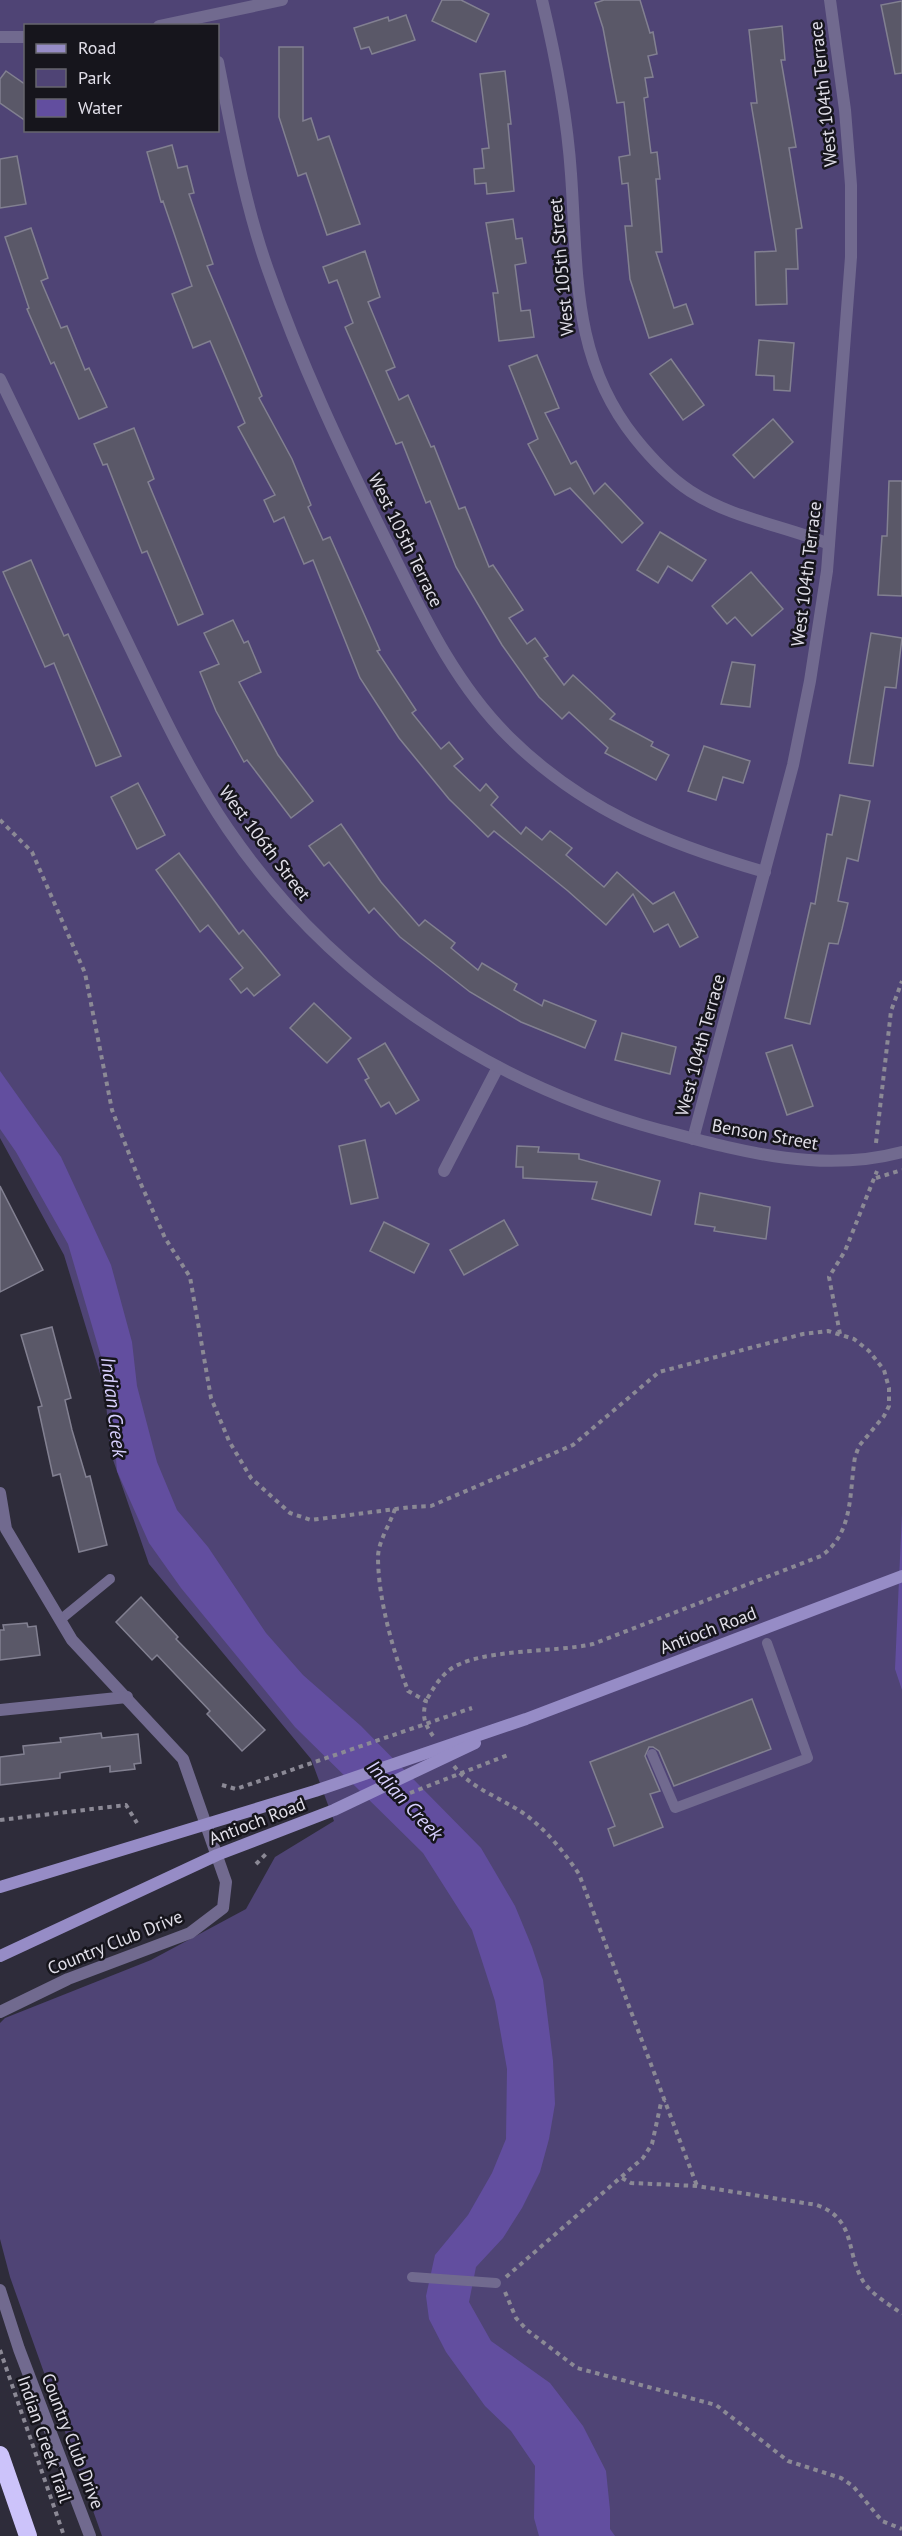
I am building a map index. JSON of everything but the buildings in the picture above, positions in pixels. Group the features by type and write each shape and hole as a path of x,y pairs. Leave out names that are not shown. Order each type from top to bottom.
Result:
{"highway":[{"path":"0,2456 28,2536"}],"main road":[{"name":"Antioch Road","path":"0,1887 315,1791 526,1719 902,1576"},
{"name":"Antioch Road","path":"0,1956 217,1855 334,1810 526,1719"}],"street":[{"path":"179,24 209,21 282,0"},
{"name":"West 105th Street","path":"542,0 560,75 567,124 581,316 592,362 604,390 622,422 648,454 690,490 727,510 801,532 829,544"},
{"name":"West 104th Terrace","path":"693,1138 793,765 810,681 829,544 851,257 851,185 845,110 830,0"},
{"path":"0,37 24,36"},
{"name":"West 105th Terrace","path":"219,68 241,178 267,267 299,355 331,427 430,629 450,663 478,703 511,739 558,779 597,806 637,828 693,851 765,872"},
{"name":"West 106th Street","path":"0,379 159,706 201,786 229,831 276,891 313,932 353,969 401,1008 498,1067 562,1097 620,1119 693,1138"},
{"path":"444,1171 498,1067"},
{"name":"Benson Street","path":"693,1138 788,1160 824,1163 877,1158 902,1152"},
{"name":"Country Club Drive","path":"0,1493 6,1529 72,1640 183,1759 226,1882 223,1908 190,1933 68,1979 0,2012"},
{"path":"0,1710 127,1697"},
{"name":"Country Club Drive","path":"0,2290 19,2349 90,2536"}],"lane":[{"path":"60,1620 110,1579"},
{"path":"652,1754 675,1808 808,1758 766,1643"},
{"path":"412,2277 496,2283"}],"path":[{"path":"0,820 32,852 85,973 112,1110 165,1238 190,1277 211,1398 229,1441 251,1478 290,1513 311,1520 431,1506 552,1456 573,1445 659,1372 803,1334 828,1331 854,1339 869,1351 884,1370 889,1388 889,1406 884,1416 859,1446 855,1457 844,1528 838,1540 821,1556 593,1644 568,1650 516,1653 463,1662 448,1671 434,1685 426,1701 423,1713 424,1724"},
{"path":"875,1178 902,1170"},
{"path":"396,1509 382,1538 378,1555 384,1603 408,1691 426,1701"},
{"path":"222,1785 236,1789 472,1708"},
{"path":"403,1796 508,1755"},
{"path":"462,1777 526,1815 563,1851 579,1874 697,2186"},
{"path":"0,1820 126,1805 137,1823"},
{"path":"665,2100 661,2103 652,2144 643,2158 503,2280 508,2301 516,2318 556,2354 577,2368 716,2405 788,2461 841,2478 853,2486 882,2521 902,2529"},
{"path":"622,2178 631,2183 697,2186 817,2205 831,2210 847,2231 864,2281 874,2294 902,2314"},
{"name":"Indian Creek Trail","path":"0,2350 64,2536"}],"green space":[{"path":"0,0 902,0 902,2536 102,2536 10,2277 0,2239 0,2023 5,2018 151,1960 246,1909 275,1857 334,1821 311,1759 149,1564 110,1451 105,1390 64,1255 0,1138"}],"water":[{"name":"Indian Creek","path":"0,1071 61,1157 111,1265 132,1342 137,1386 157,1462 177,1510 208,1547 266,1633 303,1675 361,1726 481,1848 515,1906 543,1980 553,2061 555,2104 540,2172 522,2208 503,2238 476,2267 469,2302 491,2341 550,2383 583,2426 606,2471 610,2529 615,2536 539,2536 534,2518 535,2466 511,2431 485,2406 446,2352 429,2319 426,2296 435,2255 468,2215 492,2173 506,2139 507,2069 495,2001 472,1930 423,1853 295,1727 181,1588 149,1543 117,1471 110,1387 68,1244 16,1152 0,1129"},
{"path":"902,1513 902,1690 895,1669"}]}
